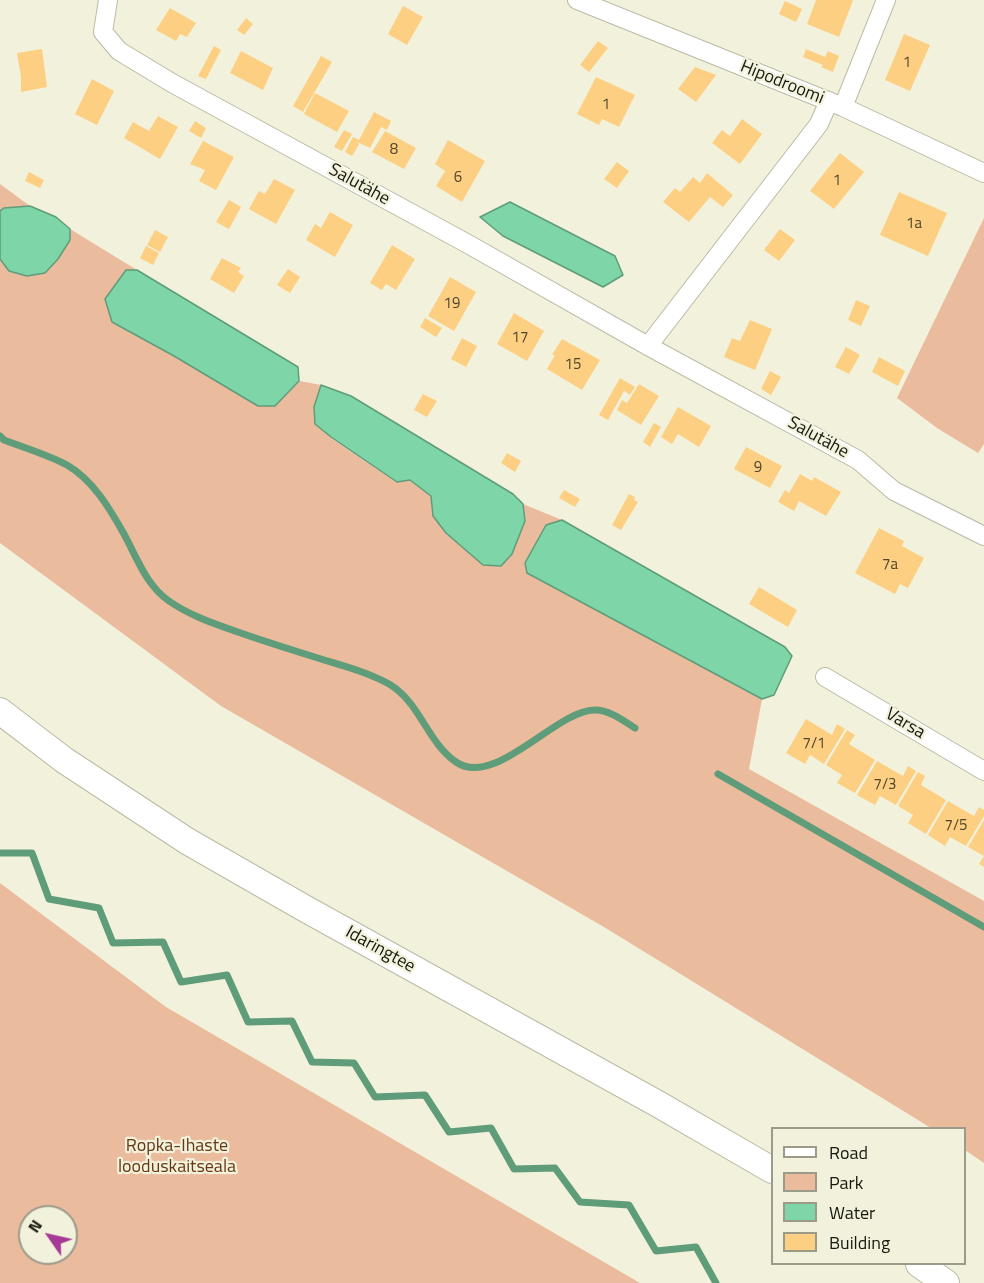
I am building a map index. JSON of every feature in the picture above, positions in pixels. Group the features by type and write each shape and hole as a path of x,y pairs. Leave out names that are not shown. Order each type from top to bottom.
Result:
{"main road":[{"name":"Idaringtee","path":"0,711 64,760 187,841 771,1169"},
{"path":"922,1265 946,1283"}],"street":[{"name":"Salutähe","path":"108,0 104,32 118,51 648,346 858,460 894,490 984,536"},
{"name":"Hipodroomi","path":"577,0 836,104 984,173"},
{"path":"648,346 836,104 886,0"},
{"name":"Varsa","path":"825,677 984,771"}],"green space":[{"path":"0,184 30,206 4,208 0,211"},
{"path":"984,218 984,444 978,453 937,428 897,398"},
{"path":"70,229 137,270 126,270 112,322 174,356 275,406 300,381 321,385 314,407 331,438 396,482 409,480 431,496 525,521 523,504 562,520 546,525 527,573 762,699 749,769 984,901 984,1163 966,1151 966,1127 929,1127 604,927 221,706 0,543 0,259 9,271 27,276 58,259 70,240"},
{"name":"Ropka-Ihaste looduskaitseala","path":"0,883 166,1007 640,1283 0,1283"}],"water":[{"path":"510,202 615,256 623,275 603,287 503,236 480,217"},
{"path":"30,206 56,217 70,229 70,240 58,259 45,273 27,276 9,271 0,259 0,211 4,208"},
{"path":"126,270 137,270 298,367 299,381 275,406 258,406 112,322 105,299"},
{"path":"321,385 351,396 513,494 523,504 525,521 512,554 501,566 483,565 446,533 433,516 431,496 410,480 397,482 315,424 314,407"},
{"path":"562,520 785,647 792,656 774,695 762,699 527,573 525,563 546,525"}],"building":[{"path":"816,0 853,0 839,37 807,24"},
{"path":"785,1 802,9 796,22 779,14"},
{"path":"403,6 423,17 407,45 388,34"},
{"path":"170,8 196,23 187,37 180,34 176,41 156,30"},
{"path":"246,18 253,24 244,35 237,30"},
{"path":"904,34 930,45 910,91 885,80"},
{"path":"598,41 608,48 589,72 580,65"},
{"path":"214,46 221,50 206,79 198,76"},
{"path":"42,49 47,87 21,92 17,53"},
{"path":"806,49 825,57 828,51 839,56 833,72 803,57"},
{"path":"241,51 273,68 263,90 230,73"},
{"path":"321,56 332,62 303,112 293,106"},
{"path":"695,67 716,75 696,102 678,89"},
{"path":"596,77 635,95 619,127 602,119 599,125 577,114"},
{"path":"92,79 114,91 97,125 75,114"},
{"path":"315,93 349,111 337,132 304,114"},
{"path":"374,112 391,121 387,130 381,127 370,148 357,142 359,144 352,156 345,152 353,137 359,140"},
{"path":"158,116 178,127 160,159 124,138 133,122 149,131"},
{"path":"742,119 762,134 740,164 712,143 722,130 730,136"},
{"path":"195,121 206,128 201,138 189,131"},
{"path":"344,130 352,134 342,151 334,147"},
{"path":"385,131 416,148 404,169 372,152"},
{"path":"448,140 485,161 462,202 436,186 445,171 435,164"},
{"path":"203,141 234,157 216,190 199,181 205,170 190,164"},
{"path":"840,153 864,172 834,209 810,191"},
{"path":"617,162 629,171 617,188 604,179"},
{"path":"29,172 44,180 40,188 25,181"},
{"path":"707,173 733,195 723,207 710,197 689,222 663,202 675,188 680,192 693,177 700,183"},
{"path":"274,179 295,190 276,224 249,209 259,191 265,194"},
{"path":"899,192 947,213 928,256 880,235"},
{"path":"229,200 241,207 229,229 216,222"},
{"path":"330,212 353,225 335,257 306,240 315,224 321,228"},
{"path":"780,229 795,240 779,261 764,250"},
{"path":"155,230 168,237 160,252 147,245"},
{"path":"392,245 415,259 396,290 386,284 382,290 370,283"},
{"path":"146,246 159,253 153,265 140,258"},
{"path":"222,258 241,268 238,272 244,276 234,293 210,279"},
{"path":"288,269 300,277 290,293 277,285"},
{"path":"450,277 476,292 454,331 428,316"},
{"path":"856,300 870,306 861,326 848,320"},
{"path":"514,313 544,331 527,361 497,344"},
{"path":"425,318 442,328 436,337 420,327"},
{"path":"750,320 772,329 755,370 724,357 732,338 740,341"},
{"path":"462,338 477,346 466,367 451,359"},
{"path":"562,339 600,360 582,390 547,369"},
{"path":"846,347 860,355 849,374 835,367"},
{"path":"879,357 905,371 898,386 872,372"},
{"path":"770,371 781,377 771,395 761,389"},
{"path":"620,378 635,387 630,395 624,391 608,420 599,415"},
{"path":"639,384 659,396 641,425 617,410 622,400 627,403"},
{"path":"423,394 437,401 427,417 414,410"},
{"path":"678,407 711,426 699,447 678,434 672,444 661,437"},
{"path":"654,423 661,427 650,447 643,442"},
{"path":"746,447 782,466 770,488 734,469"},
{"path":"507,453 521,461 515,472 501,463"},
{"path":"800,474 812,481 814,477 841,492 826,516 799,501 794,511 778,502 785,490 789,493"},
{"path":"564,490 580,499 575,507 559,498"},
{"path":"629,494 638,502 621,530 612,525"},
{"path":"879,528 904,541 902,546 924,558 908,588 900,584 895,594 855,573"},
{"path":"759,587 797,610 788,627 749,604"},
{"path":"806,719 832,735 837,724 845,729 824,764 810,755 805,764 786,753"},
{"path":"847,730 855,735 849,744 875,760 855,793 837,783 842,775 826,765"},
{"path":"877,761 903,776 908,766 916,771 896,805 880,796 875,805 857,795"},
{"path":"918,772 925,776 921,785 946,800 926,834 908,823 913,815 898,806"},
{"path":"948,801 974,816 979,807 984,810 984,816 966,846 950,837 945,846 928,835"},
{"path":"984,820 984,856 968,847"},
{"path":"984,856 984,867 979,864"}],"waterway":[{"path":"0,436 4,440 67,465 85,479 113,515 148,579 169,601 193,615 218,625 355,670 389,684 408,701 438,744 456,762 472,768 489,765 507,758 561,722 594,710 610,713 635,728"},
{"path":"718,774 984,927"},
{"path":"0,853 32,853 49,899 99,908 113,943 163,942 181,982 227,975 248,1022 292,1021 312,1062 354,1063 375,1097 425,1095 449,1132 491,1128 514,1169 555,1168 580,1202 629,1205 656,1251 696,1247 716,1283"}]}
